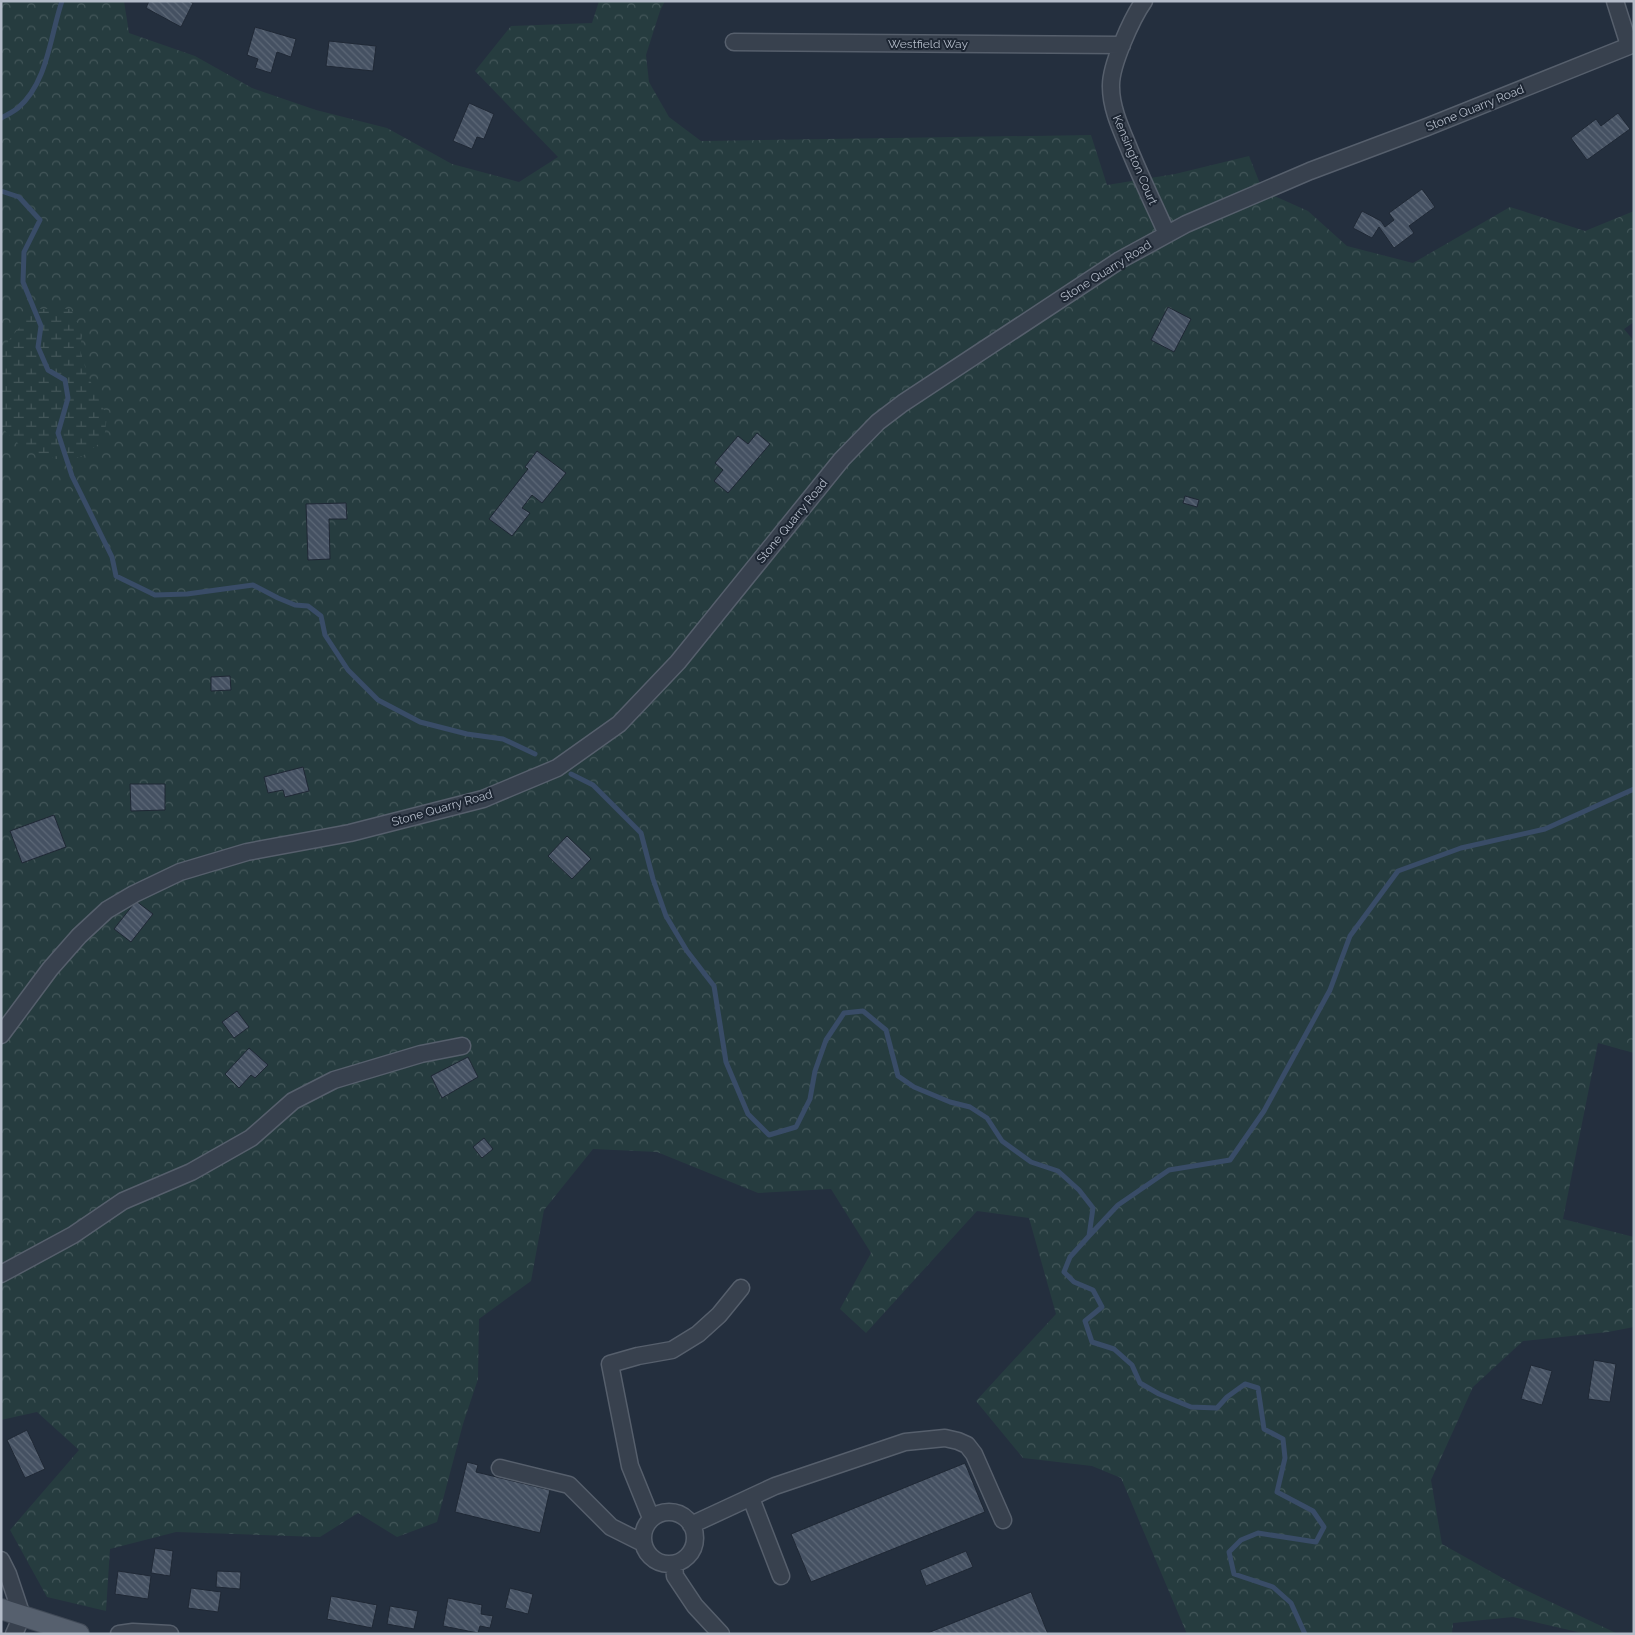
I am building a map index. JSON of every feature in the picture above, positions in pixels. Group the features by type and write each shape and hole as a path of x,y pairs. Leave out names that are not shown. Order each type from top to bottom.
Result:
{"main road":[{"path":"1,1609 18,1625 79,1634"}],"street":[{"name":"Kensington Court","path":"1144,1 1122,45 1111,85 1113,107 1139,174 1168,234"},
{"path":"1615,1 1631,44"},
{"name":"Westfield Way","path":"734,42 1122,45"},
{"name":"Stone Quarry Road","path":"1,1035 50,969 79,936 107,910 134,894 180,872 247,852 350,833 483,799 557,768 619,724 678,662 842,459 878,422 1120,260 1186,224 1310,171 1427,127 1631,44"},
{"path":"1,1274 73,1235 123,1201 190,1172 251,1138 292,1101 334,1080 421,1054 462,1046"},
{"path":"651,1518 630,1466 610,1364 638,1356 672,1350 698,1334 720,1315 741,1288"},
{"path":"691,1526 775,1486 905,1442 945,1438 967,1445 974,1454 1003,1520"},
{"path":"500,1468 569,1484 611,1527 643,1543"},
{"path":"751,1498 781,1576"},
{"path":"663,1512 677,1513 689,1520 691,1526 695,1533 694,1546 686,1558 674,1564 660,1563 649,1555 643,1543 644,1529 651,1518 663,1512"},
{"path":"1,1560 8,1574 18,1625"},
{"path":"674,1564 675,1576 695,1606 722,1634"},
{"path":"119,1634 133,1632 170,1634"}],"green space":[{"path":"1,1 124,1 129,33 195,56 252,88 316,110 387,128 452,164 519,182 558,157 475,71 511,26 592,23 599,1 665,1 646,55 649,82 669,117 701,141 1091,135 1107,185 1175,174 1249,156 1263,191 1308,211 1347,246 1413,263 1510,207 1585,231 1634,211 1634,322 1624,329 1634,341 1634,1053 1598,1043 1563,1219 1634,1237 1634,1327 1608,1332 1523,1341 1473,1387 1431,1480 1442,1544 1513,1584 1618,1634 1586,1634 1513,1617 1453,1623 1452,1634 1187,1634 1121,1478 1092,1466 1023,1458 976,1401 1056,1314 1029,1218 977,1211 866,1333 840,1309 871,1253 831,1189 758,1193 657,1152 593,1149 544,1210 531,1281 479,1319 478,1379 463,1424 437,1522 397,1537 358,1513 320,1537 176,1532 110,1549 106,1611 47,1597 10,1530 79,1450 37,1412 1,1420"},
{"path":"35,309 71,309 82,335 80,350 88,376 107,416 104,440 81,457 56,459 23,448 1,427 1,353 9,340"}],"building":[{"path":"149,1 189,1 193,3 181,27 146,8"},
{"path":"255,27 296,39 291,57 277,52 271,73 255,68 258,59 247,55"},
{"path":"329,41 376,46 373,71 326,66"},
{"path":"469,103 494,114 484,139 477,137 472,149 453,141"},
{"path":"1618,113 1630,129 1587,160 1571,138 1596,119 1601,126"},
{"path":"1422,189 1435,207 1409,226 1414,233 1394,248 1379,227 1372,238 1353,228 1362,211 1381,221 1385,227 1394,220 1389,213"},
{"path":"1168,307 1191,319 1174,352 1151,340"},
{"path":"757,433 770,444 728,493 714,481 723,470 715,463 738,436 748,444"},
{"path":"537,451 566,473 542,503 532,495 522,508 530,513 512,536 489,519 528,469 525,467"},
{"path":"1185,496 1199,500 1197,507 1183,503"},
{"path":"346,503 347,519 329,519 330,559 308,560 306,504"},
{"path":"230,676 231,690 211,691 211,677"},
{"path":"303,767 309,791 285,797 283,790 268,793 264,777"},
{"path":"130,784 165,784 165,810 131,811"},
{"path":"54,815 66,847 22,863 10,831"},
{"path":"567,836 591,859 572,879 548,856"},
{"path":"136,901 153,914 131,942 114,929"},
{"path":"237,1011 249,1027 234,1038 222,1022"},
{"path":"249,1048 268,1065 255,1078 251,1075 239,1088 225,1074"},
{"path":"468,1057 478,1077 442,1098 431,1076"},
{"path":"484,1138 493,1149 482,1158 473,1147"},
{"path":"1594,1360 1616,1364 1610,1402 1588,1399"},
{"path":"1531,1365 1552,1371 1542,1405 1521,1399"},
{"path":"27,1430 45,1469 25,1478 7,1440"},
{"path":"467,1462 478,1465 476,1472 550,1490 540,1533 455,1512"},
{"path":"965,1463 985,1512 811,1582 791,1534"},
{"path":"155,1548 173,1551 170,1576 151,1573"},
{"path":"966,1551 973,1567 926,1586 920,1570"},
{"path":"118,1571 151,1576 148,1599 115,1594"},
{"path":"217,1571 241,1572 240,1589 216,1587"},
{"path":"191,1588 221,1592 218,1612 188,1608"},
{"path":"510,1588 533,1594 528,1614 505,1608"},
{"path":"1031,1592 1048,1634 925,1634"},
{"path":"331,1596 377,1605 372,1628 327,1619"},
{"path":"448,1598 482,1605 481,1614 493,1616 490,1628 480,1626 478,1633 443,1626"},
{"path":"390,1606 418,1611 414,1629 387,1624"}],"waterway":[{"path":"1,118 18,108 36,85 47,58 62,1"},
{"path":"1,191 19,197 40,220 24,252 23,282 41,326 38,347 48,370 65,380 68,398 58,433 72,476 112,557 116,576 155,595 187,594 253,585 295,605 308,606 321,616 325,635 348,670 378,700 420,722 467,734 503,739 535,754"},
{"path":"571,774 593,785 641,833 653,879 666,916 687,951 714,986 726,1062 748,1114 769,1135 796,1127 810,1099 815,1071 826,1040 844,1013 863,1011 886,1030 898,1076 914,1087 950,1102 970,1107 987,1118 1002,1141 1031,1162 1058,1171 1079,1190 1093,1208 1089,1236 1070,1257 1064,1272 1074,1282 1093,1290 1102,1307 1085,1321 1092,1342 1114,1349 1132,1365 1140,1383 1159,1394 1191,1407 1217,1408 1227,1397 1245,1384 1258,1388 1264,1429 1283,1439 1285,1458 1277,1492 1313,1511 1324,1527 1316,1542 1258,1533 1241,1540 1229,1552 1234,1574 1273,1587 1291,1603 1305,1634"},
{"path":"1089,1236 1118,1205 1169,1170 1230,1160 1264,1111 1330,990 1350,936 1398,871 1461,848 1545,829 1634,789"}]}
